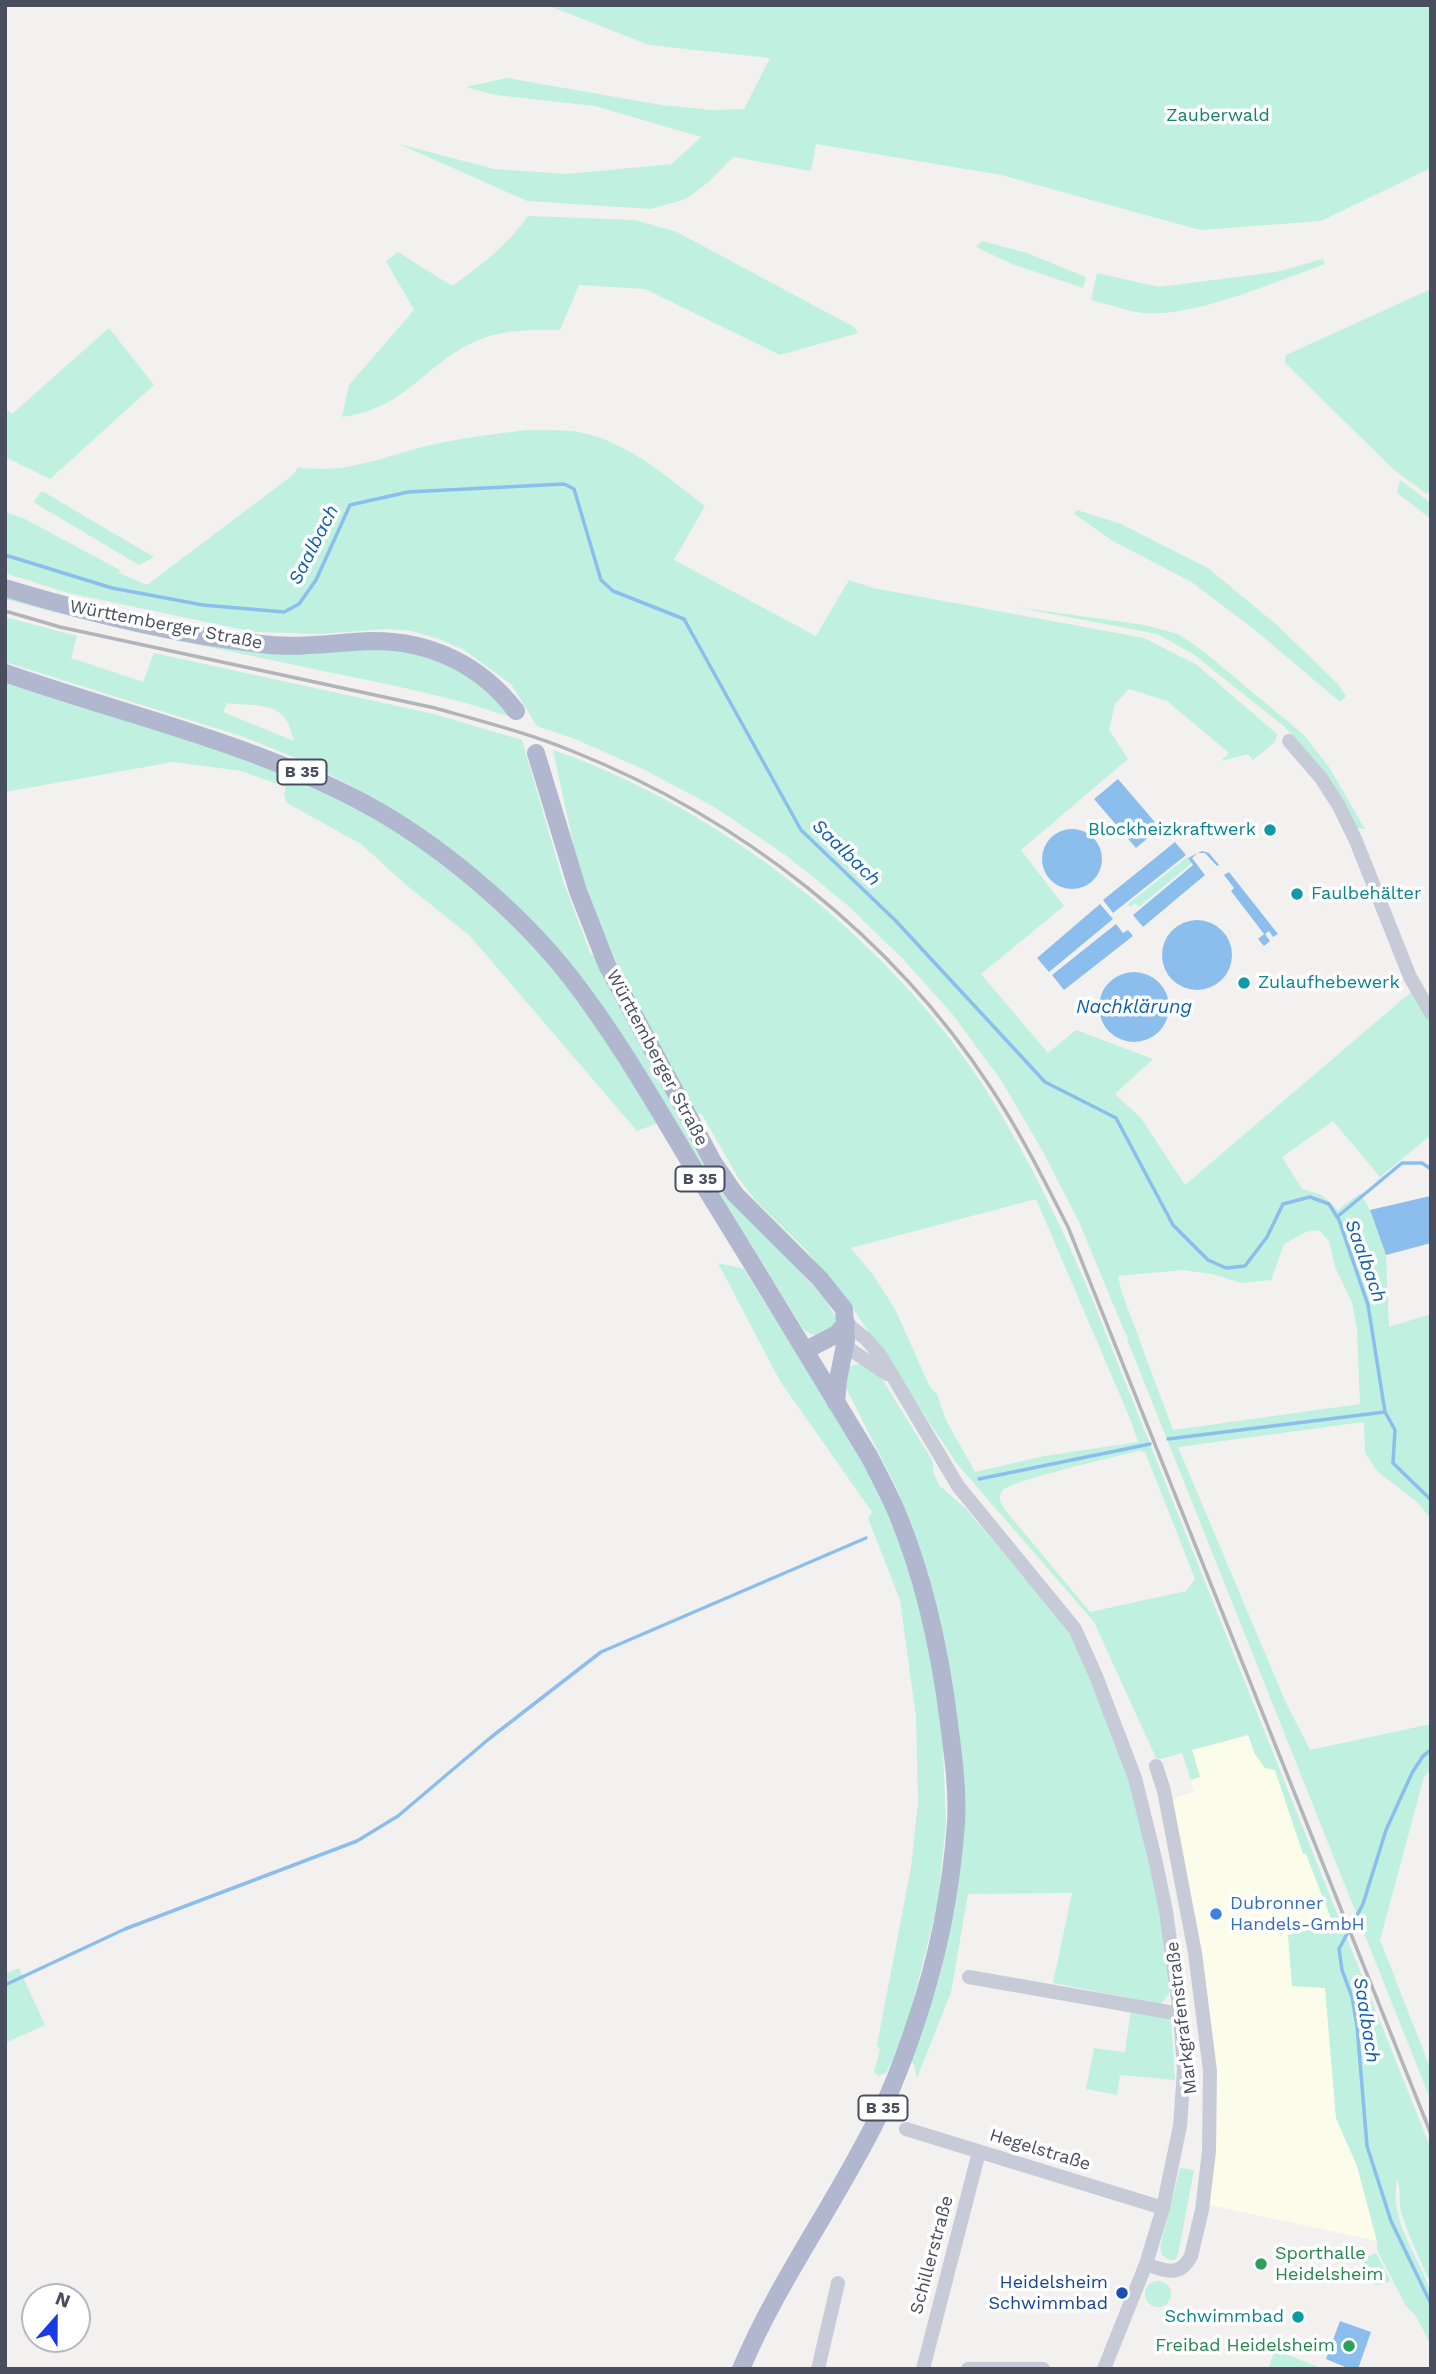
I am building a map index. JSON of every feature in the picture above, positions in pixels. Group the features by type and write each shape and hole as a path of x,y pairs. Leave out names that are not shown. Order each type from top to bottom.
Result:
{"main road":[{"name":"Württemberger Straße","path":"5,588 63,606 263,645 315,646 371,641 403,642 458,660 481,674 502,692 516,710"},
{"name":"B 35","path":"5,673 242,748 305,773 365,804 420,839 506,908 553,956 624,1052 869,1456 896,1510 932,1619 944,1680 953,1754 956,1821 947,1900 933,1971 902,2063 881,2112 792,2268 741,2369"},
{"name":"Württemberger Straße","path":"536,753 578,891 607,965 707,1150 735,1194 840,1302 846,1323"},
{"path":"806,1350 837,1334 846,1323"},
{"path":"836,1403 846,1323"},
{"path":"816,1367 845,1346"}],"street":[{"path":"1289,741 1321,778 1339,806 1356,841 1400,954 1431,1013"},
{"name":"Markgrafenstraße","path":"846,1323 880,1355 958,1486 1074,1629 1096,1676 1135,1778 1166,1911 1180,2014 1184,2070 1180,2126 1163,2208 1146,2264 1104,2369"},
{"path":"845,1346 896,1382"},
{"name":"Markgrafenstraße","path":"1146,2264 1175,2272 1187,2264 1191,2256 1206,2184 1211,2113 1208,2050 1195,1953 1164,1791 1156,1766"},
{"path":"969,1977 1180,2014"},
{"name":"Hegelstraße","path":"906,2129 1163,2208"},
{"name":"Schillerstraße","path":"923,2369 979,2152"},
{"path":"818,2369 838,2283"},
{"path":"968,2369 1043,2369"}],"shaded area":[{"path":"1248,1735 1255,1754 1275,1769 1303,1853 1306,1854 1333,1924 1292,1986 1325,1987 1336,2118 1357,2166 1377,2241 1209,2205 1216,2149 1216,2070 1202,1951 1172,1804 1177,1797 1194,1792 1191,1780 1199,1777 1192,1750"}],"green space":[{"name":"Zauberwald","path":"547,5 1431,5 1431,168 1321,221 1200,230 1001,175 816,144 811,171 733,157 710,181 686,199 651,209 527,201 399,144 494,169 567,174 672,164 701,137 595,106 495,95 466,87 507,78 662,105 712,110 744,109 770,58 649,45"},
{"path":"528,216 635,220 677,232 854,327 858,333 780,355 645,289 579,285 560,330 528,330 486,337 442,361 414,385 383,405 342,417 349,385 414,310 386,261 398,252 452,286 493,254"},
{"path":"982,241 1027,253 1086,277 1083,288 1012,264 976,247"},
{"path":"1323,259 1325,264 1283,280 1186,310 1143,313 1091,300 1097,273 1159,287 1276,272"},
{"path":"1431,289 1431,488 1427,494 1393,469 1285,363 1286,355"},
{"path":"109,328 154,385 50,479 5,457 5,408 12,414"},
{"path":"528,430 570,431 600,438 633,453 662,473 705,506 674,560 816,636 849,580 873,588 1144,638 1197,665 1277,734 1275,742 1253,760 1248,754 1221,761 1229,753 1167,701 1129,689 1115,704 1109,730 1128,759 1021,850 1064,906 981,974 1048,1053 1076,1030 1153,1059 1115,1094 1141,1118 1185,1185 1411,992 1431,1017 1431,1135 1380,1177 1333,1121 1282,1157 1302,1189 1322,1195 1338,1210 1360,1193 1370,1210 1386,1255 1389,1327 1431,1314 1431,1519 1417,1502 1377,1471 1365,1453 1364,1422 1178,1447 1286,1703 1310,1750 1431,1724 1431,1770 1424,1777 1380,1940 1431,2070 1431,2101 1127,1339 1128,1335 1079,1222 1042,1150 1001,1080 953,1015 903,959 845,903 788,857 716,808 645,770 575,739 537,726 511,684 464,650 439,639 411,631 386,629 320,634 254,632 68,593 5,573 5,512 25,519 120,570 119,573 147,585 294,474 298,467 347,467 439,443","holes":["1319,1230 1329,1241 1335,1267 1352,1302 1357,1330 1360,1404 1173,1430 1118,1276 1183,1270 1212,1274 1241,1283 1271,1280 1284,1244 1306,1232"]},
{"path":"1400,480 1431,503 1431,519 1397,493"},
{"path":"42,491 154,557 139,565 33,502"},
{"path":"1077,510 1121,524 1208,568 1278,626 1337,683 1346,696 1340,702 1255,630 1193,583 1113,541 1074,514"},
{"path":"5,594 158,633 383,648 433,657 468,675 495,699 510,717 418,691 84,620 5,599"},
{"path":"1016,607 1145,625 1178,634 1203,651 1303,734 1329,767 1365,829 1355,828 1322,773 1285,727 1193,654 1157,634"},
{"path":"5,617 77,636 71,658 143,682 154,653 434,714 522,740 563,881 591,955 594,955 720,1185 826,1300 836,1318 834,1327 818,1335 803,1329 670,1112 590,990 379,801 310,764 244,737 5,662","holes":["227,703 260,706 278,711 290,727 294,741 223,712"]},
{"path":"5,682 246,759 357,804 469,886 531,942 587,1009 658,1123 637,1131 469,935 405,884 361,844 287,803 284,795 286,787 241,771 173,762 5,792"},
{"path":"553,750 615,775 678,807 739,844 797,887 853,934 904,984 949,1038 1003,1118 1045,1195 1093,1301 1431,2149 1431,2284 1401,2212 1397,2180 1396,2195 1400,2223 1430,2290 1433,2310 1431,2345 1415,2315 1406,2306 1377,2250 1357,2166 1336,2118 1325,1988 1292,1986 1288,1935 1333,1924 1306,1854 1303,1854 1275,1770 1265,1768 1255,1754 1248,1735 1192,1750 1200,1777 1191,1780 1182,1753 1156,1758 1094,1622 958,1465 850,1304 805,1249 756,1201 739,1179 701,1113 696,1117 640,1014 583,889","holes":["1036,1199 1138,1442 1044,1456 975,1472 946,1420 937,1394 930,1387 895,1309 874,1276 851,1248","1138,1451 1145,1452 1195,1579 1186,1591 1090,1612 1006,1511 1000,1497 1002,1491 1023,1481"]},
{"path":"1187,857 1192,863 1139,907 1135,903 1130,907 1128,904"},
{"path":"718,1263 744,1269 867,1468 892,1521 922,1605 942,1725 946,1822 938,1901 909,2019 895,2056 886,2073 879,2076 874,2072 880,2050 877,2045 911,1867 918,1802 916,1717 900,1600 868,1518 872,1512 780,1381"},
{"path":"858,1364 873,1370 884,1382 932,1460 939,1485 966,1509 1007,1557 1067,1629 1078,1649 1130,1779 1159,1907 1170,1985 1169,1993 1161,2004 1053,1983 1072,1893 968,1894 951,1992 917,2078 914,2064 911,2062 939,1979 946,1947 961,1825 928,1579 898,1491 846,1388 848,1370"},
{"path":"19,1968 45,2025 5,2043 5,1974"},
{"path":"1131,2009 1171,2016 1175,2080 1120,2075 1117,2095 1086,2089 1094,2048 1125,2052"},
{"path":"1180,2168 1194,2170 1178,2255 1175,2260 1169,2260 1162,2255 1160,2247"},
{"path":"1376,2253 1391,2281 1375,2286 1362,2259"},
{"path":"1158,2281 1167,2285 1171,2294 1167,2303 1158,2307 1149,2303 1145,2294 1149,2285"},
{"path":"1275,2350 1324,2369 1268,2369"}],"water":[{"path":"1118,779 1160,828 1136,848 1094,799"},
{"path":"1072,829 1089,834 1097,842 1102,859 1097,876 1089,884 1072,889 1055,884 1047,876 1042,859 1047,842 1055,834"},
{"path":"1175,842 1186,855 1113,913 1103,900"},
{"path":"1202,851 1209,853 1219,865 1205,853 1198,853"},
{"path":"1198,853 1192,858 1205,875 1143,927 1133,915 1193,865 1188,858"},
{"path":"1229,872 1278,934 1273,937 1269,931 1265,934 1270,941 1264,946 1258,939 1264,934 1231,891 1234,888 1224,875"},
{"path":"1100,904 1113,919 1049,972 1037,958"},
{"name":"Nachklärung","path":"1197,920 1216,926 1226,936 1232,955 1226,974 1216,984 1197,990 1178,984 1168,974 1162,955 1168,936 1178,926"},
{"path":"1116,924 1123,933 1128,930 1133,936 1064,990 1052,975"},
{"name":"Nachklärung","path":"1134,972 1153,978 1163,988 1169,1007 1163,1026 1153,1036 1134,1042 1115,1036 1105,1026 1099,1007 1105,988 1115,978"},
{"path":"1430,1196 1431,1243 1386,1255 1370,1210"},
{"name":"Freibad Heidelsheim","path":"1340,2321 1371,2332 1358,2369 1350,2369 1326,2359"}],"waterway":[{"name":"Saalbach","path":"5,555 112,588 203,605 284,612 299,604 316,580 350,505 408,492 564,484 574,489 601,580 613,591 684,619 801,830 895,920 1045,1082 1116,1118 1173,1225 1208,1260 1226,1268 1245,1266 1267,1237 1283,1204 1310,1197 1329,1204 1339,1220 1368,1305 1385,1412 1395,1430 1393,1463 1431,1500"},
{"path":"1337,1217 1402,1163 1422,1163 1431,1169"},
{"path":"1168,1439 1385,1412"},
{"path":"979,1479 1150,1444"},
{"path":"5,1985 125,1929 357,1841 398,1816 490,1738 601,1652 866,1538"},
{"name":"Saalbach","path":"1431,1750 1423,1756 1412,1773 1386,1830 1363,1904 1339,1949 1357,2026 1367,2146 1391,2221 1431,2304"}],"railway":[{"path":"5,611 60,627 435,708 572,751 634,778 752,847 807,888 859,932 907,981 951,1033 991,1088 1022,1139 1068,1227 1431,2134"}],"place":[{"name":"Blockheizkraftwerk","path":"1270,830"},
{"name":"Faulbehälter","path":"1297,894"},
{"name":"Zulaufhebewerk","path":"1244,983"},
{"name":"Dubronner Handels-GmbH","path":"1216,1914"},
{"name":"Sporthalle Heidelsheim","path":"1261,2264"},
{"name":"Heidelsheim Schwimmbad","path":"1122,2293"},
{"name":"Schwimmbad","path":"1298,2317"},
{"name":"Freibad Heidelsheim","path":"1349,2346"}]}
